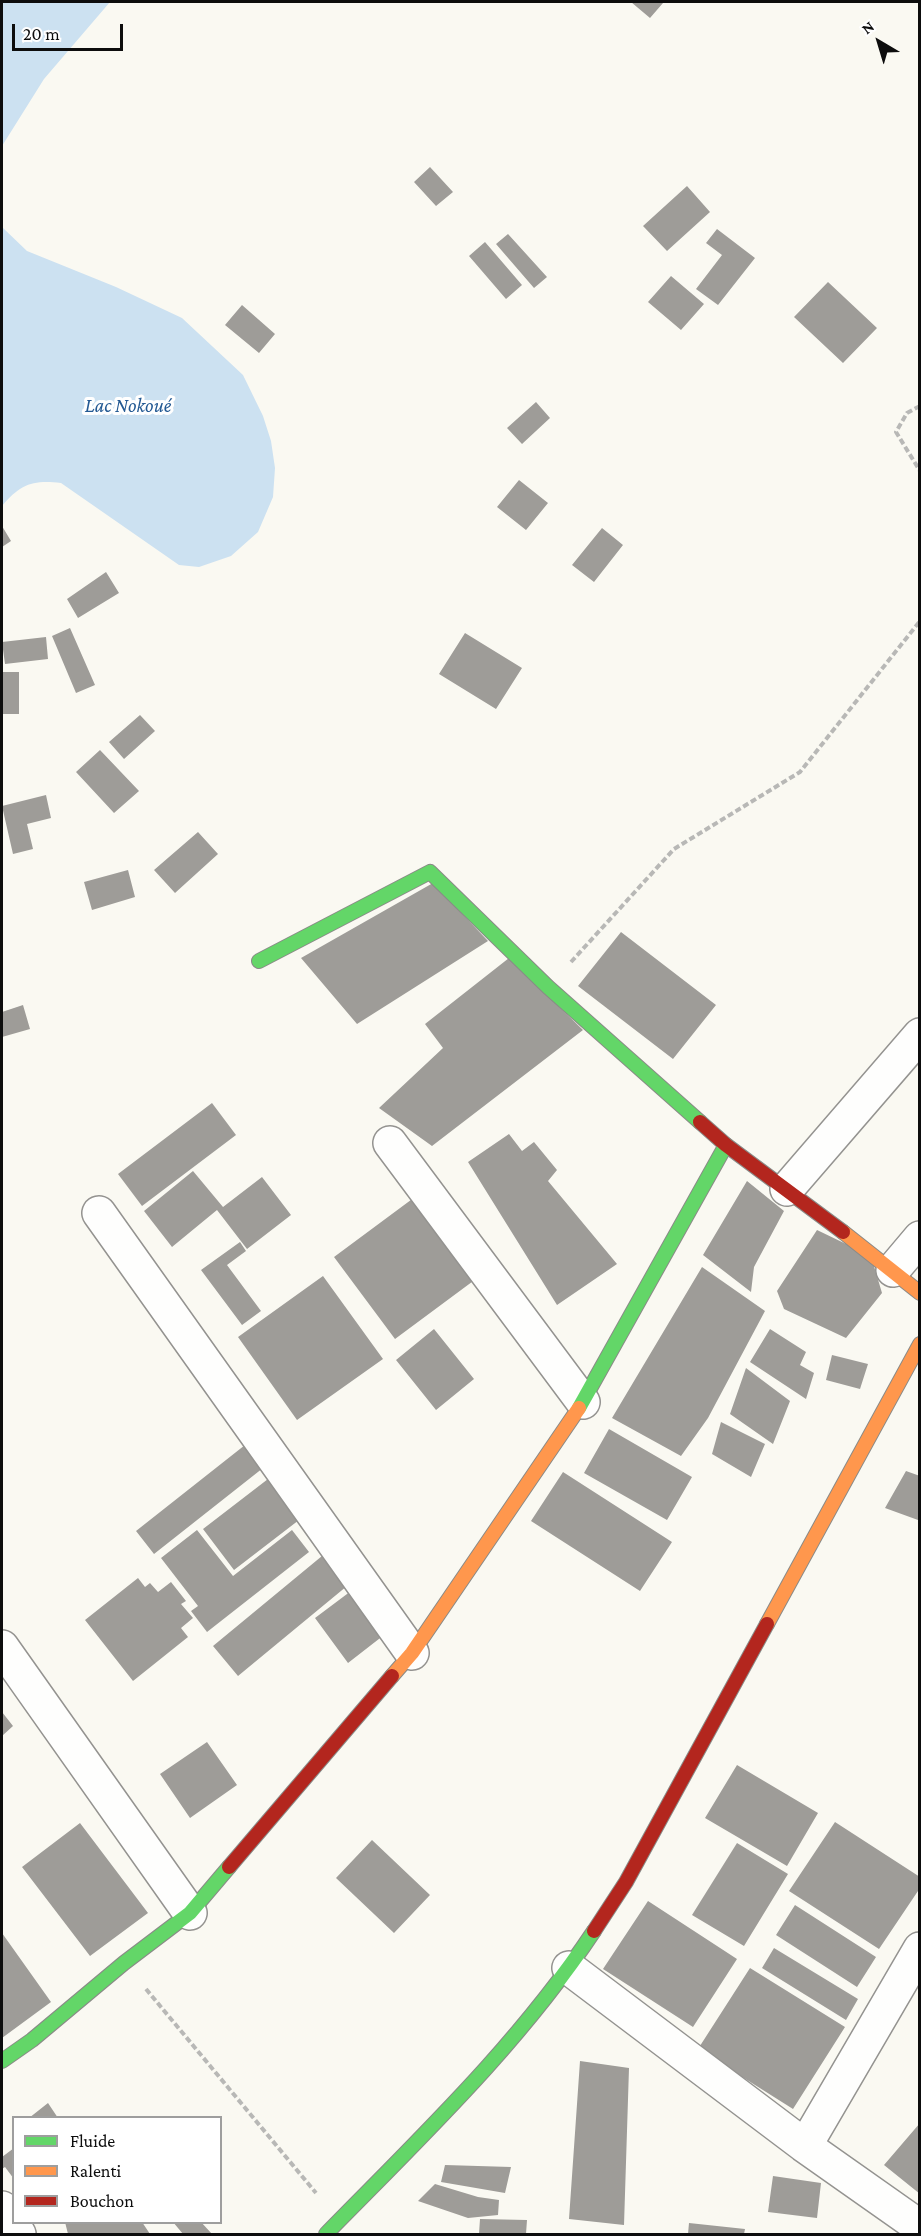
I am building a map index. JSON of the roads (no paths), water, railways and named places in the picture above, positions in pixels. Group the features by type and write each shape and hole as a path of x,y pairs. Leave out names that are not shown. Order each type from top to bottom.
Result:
{"street":[{"path":"259,962 430,872 548,987 726,1145 787,1189 920,1293"},
{"path":"787,1189 920,1035"},
{"path":"390,1143 583,1402"},
{"path":"2,2061 32,2040 124,1963 190,1913 412,1653 583,1402 726,1145"},
{"path":"99,1213 412,1653"},
{"path":"893,1270 920,1238"},
{"path":"326,2235 467,2090 569,1968 626,1882 920,1344"},
{"path":"2,1647 190,1913"},
{"path":"805,2146 920,1949"},
{"path":"569,1968 805,2146 920,2227"},
{"path":"2,2208 12,2224"}],"water":[{"path":"2,2 110,2 44,79 2,146"},
{"name":"Lac Nokoué","path":"2,227 27,251 116,287 182,318 243,375 263,416 271,441 275,468 273,497 258,532 231,556 199,567 179,565 61,483 42,482 28,485 21,488 2,506"}]}
